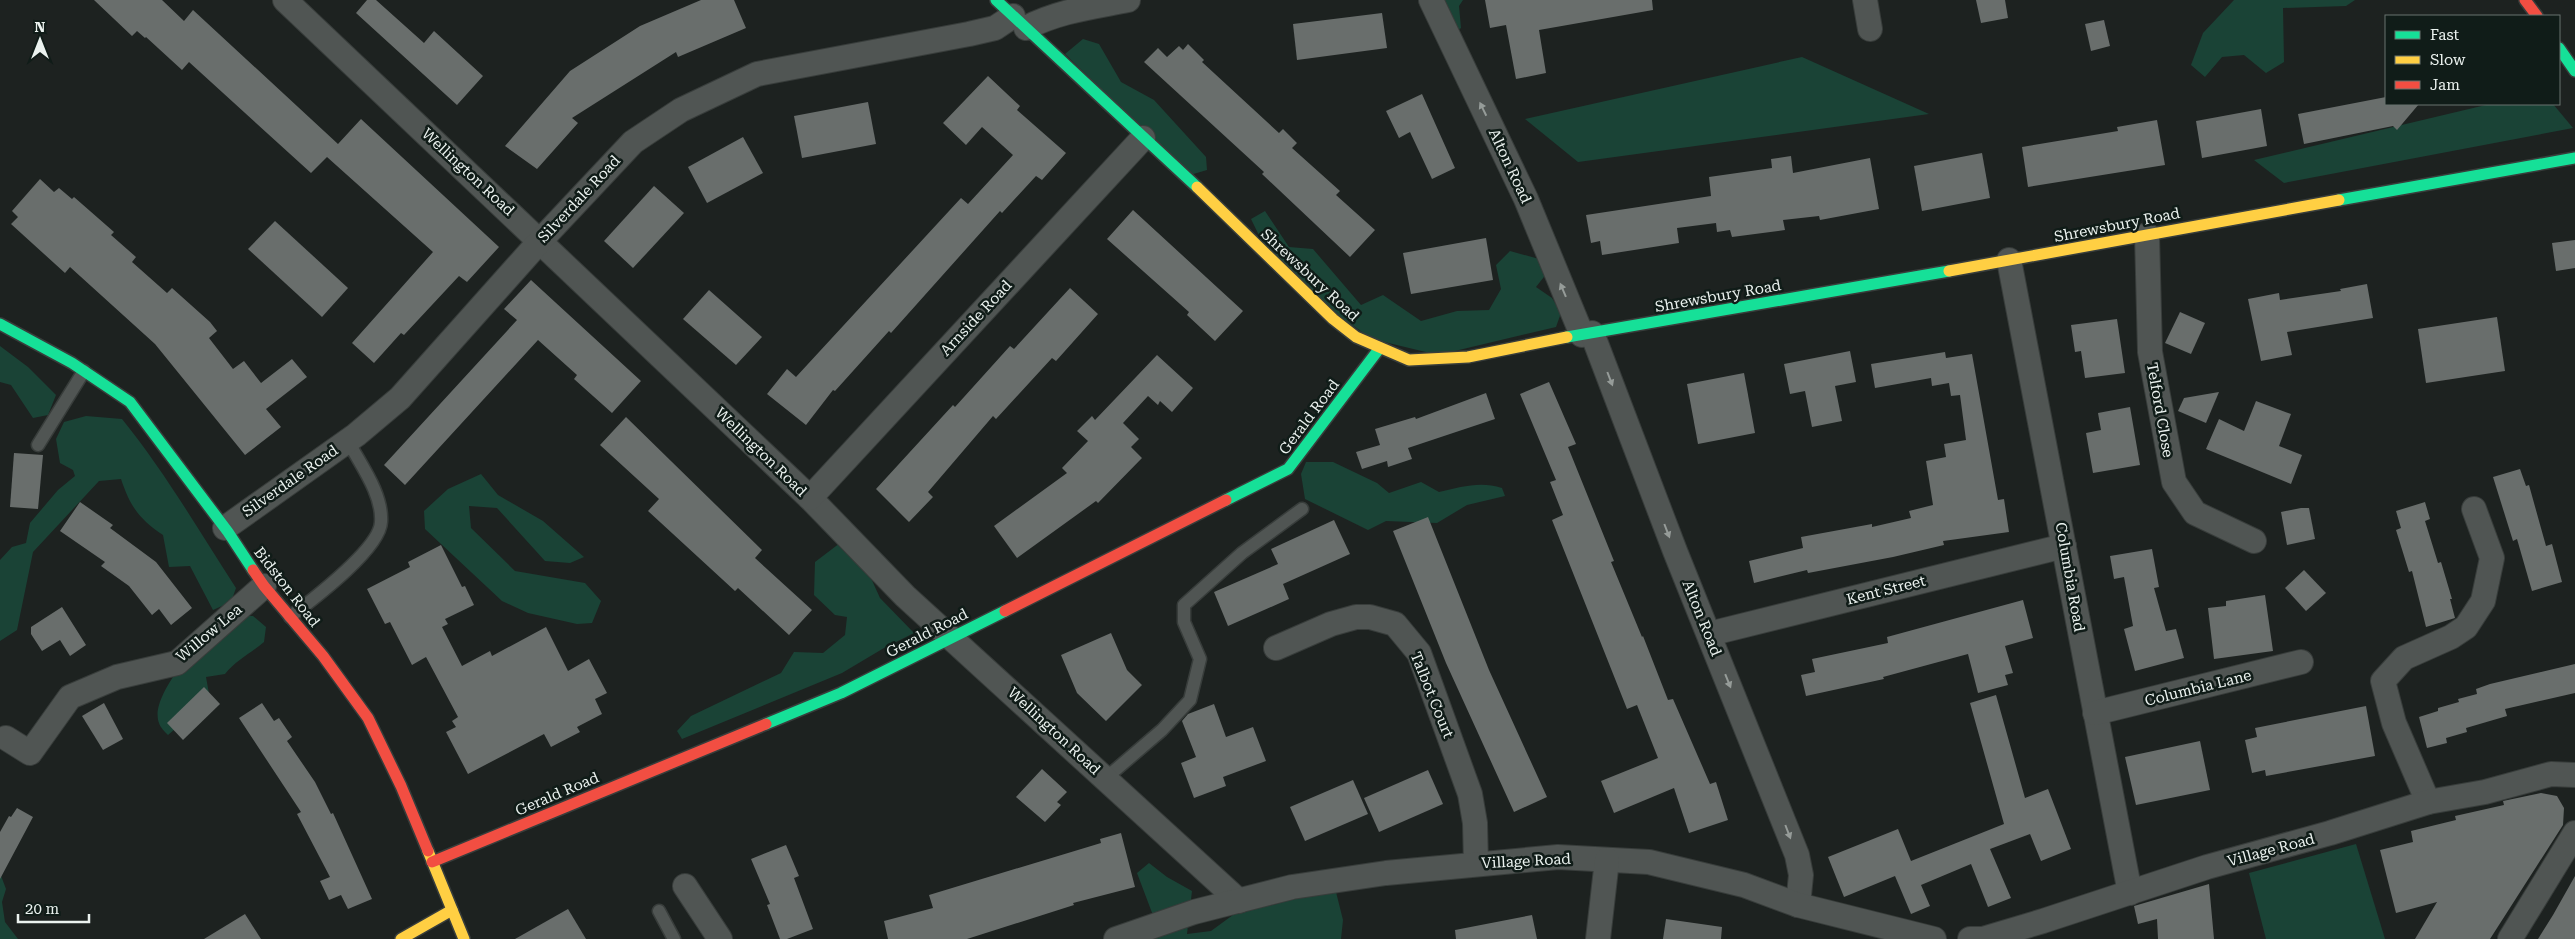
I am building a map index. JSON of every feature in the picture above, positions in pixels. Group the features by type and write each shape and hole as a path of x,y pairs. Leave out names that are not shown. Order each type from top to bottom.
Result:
{"street":[{"name":"Wellington Road","path":"285,0 810,498 905,596 1239,900"},
{"name":"Shrewsbury Road","path":"996,0 1333,320 1356,338 1409,360 1468,358 1541,341 2009,260 2575,158"},
{"name":"Silverdale Road","path":"225,528 348,441 400,398 540,241 633,142 681,110 727,86 757,74 1128,0"},
{"name":"Alton Road","path":"1431,0 1526,199 1587,334 1709,634 1797,854 1802,875 1798,904"},
{"path":"1865,0 1870,29"},
{"path":"2526,0 2536,15"},
{"path":"2560,49 2575,71"},
{"name":"Arnside Road","path":"810,498 1143,138"},
{"name":"Telford Close","path":"2147,235 2150,352 2174,482 2195,513 2254,541"},
{"name":"Columbia Road","path":"2009,260 2130,893"},
{"name":"Bidston Road","path":"0,324 84,371 130,402 225,528 264,586 323,656 368,718 402,786 464,939"},
{"name":"Gerald Road","path":"432,862 841,693 1288,469 1379,349"},
{"path":"2428,802 2394,723 2383,681 2404,658 2451,637 2466,627 2483,601 2492,558 2474,509"},
{"name":"Kent Street","path":"1709,634 2064,546"},
{"name":"Willow Lea","path":"6,738 30,753 70,697 117,677 177,663 264,586"},
{"name":"Talbot Court","path":"1276,648 1331,624 1356,617 1370,617 1395,624 1419,653 1470,794 1475,823 1476,864"},
{"name":"Columbia Lane","path":"2095,713 2300,662"},
{"name":"Village Road","path":"1970,939 2013,935 2207,867 2330,833 2428,802 2485,792 2551,774 2575,774"},
{"path":"2510,939 2575,833"},
{"name":"Village Road","path":"1116,939 1194,912 1301,886 1386,872 1558,857 1649,862 1744,885 1798,904 1934,939"},
{"path":"1598,939 1607,860"},
{"path":"685,886 720,939"},
{"path":"401,939 452,910"}],"lane":[{"path":"38,445 84,371"},
{"path":"290,617 331,585 376,538 381,523 380,505 348,441"},
{"path":"1106,778 1162,730 1190,700 1200,659 1184,622 1184,605 1242,553 1302,509"},
{"path":"659,910 674,939"}],"green space":[{"path":"1438,0 1463,0 1459,6 1461,28 1454,33"},
{"path":"2234,0 2355,0 2346,6 2283,8 2284,62 2266,73 2244,55 2222,57 2205,77 2191,65 2203,33"},
{"path":"1083,39 1099,44 1121,82 1154,100 1206,157 1207,170 1190,175 1065,54"},
{"path":"1802,57 1929,114 1578,162 1525,119"},
{"path":"2486,105 2554,105 2573,128 2284,183 2254,160"},
{"path":"1265,211 1289,247 1313,249 1361,305 1383,295 1421,321 1457,311 1489,310 1501,289 1496,265 1510,251 1539,259 1547,273 1536,287 1552,298 1561,313 1556,327 1438,355 1372,339 1277,272 1251,219"},
{"path":"0,346 28,367 56,395 48,415 33,418 11,385 0,382"},
{"path":"86,416 122,419 138,439 236,588 231,602 213,610 190,566 169,567 163,535 136,511 121,479 99,481 33,552 17,630 0,641 0,560 12,547 26,543 30,523 58,490 75,476 73,470 60,463 56,439 64,422"},
{"path":"1306,462 1333,462 1377,483 1389,493 1421,482 1439,492 1470,486 1494,486 1502,488 1505,496 1467,505 1437,523 1386,521 1368,530 1305,499 1301,474"},
{"path":"481,474 498,495 543,521 584,557 570,563 545,561 497,508 469,506 471,528 515,571 585,583 601,601 592,623 577,624 528,613 502,601 425,529 424,511 448,489"},
{"path":"840,543 865,565 880,598 914,633 842,673 682,739 677,731 691,716 781,673 794,652 823,653 845,635 847,617 835,615 814,595 815,562"},
{"path":"223,616 253,616 266,627 264,642 225,674 206,677 210,699 168,735 159,723 158,711 162,697 180,666"},
{"path":"2356,844 2385,939 2266,939 2249,873"},
{"path":"1149,863 1167,877 1192,891 1187,934 1211,931 1237,912 1277,904 1314,887 1336,892 1343,920 1341,939 1130,939 1154,918 1137,873"},
{"path":"0,873 6,889 2,902 5,922 18,939 0,939"}],"building":[{"path":"94,0 162,0 184,21 193,10 338,144 361,119 499,247 467,282 459,276 404,335 401,333 374,363 352,343 433,252 327,157 311,173 189,62 182,70 146,37 137,31 132,36"},
{"path":"367,0 376,0 424,43 434,31 483,76 457,105 356,13"},
{"path":"701,0 734,0 746,28 678,57 676,52 572,118 578,123 537,169 505,146 570,71 640,26"},
{"path":"1485,0 1652,0 1653,10 1539,30 1546,73 1516,79 1506,25 1490,28"},
{"path":"1976,0 2005,0 2008,18 1981,23"},
{"path":"1382,13 1387,48 1297,60 1293,24"},
{"path":"2104,20 2110,46 2091,51 2085,24"},
{"path":"1188,44 1204,60 1202,62 1279,133 1283,129 1297,143 1292,148 1340,191 1336,195 1375,230 1350,257 1262,174 1264,172 1144,62 1158,48 1167,57 1179,46 1183,50"},
{"path":"988,76 1020,106 1017,110 1066,153 1042,180 1036,176 1002,213 1000,211 891,333 889,331 835,391 833,390 806,425 767,394 787,369 796,377 961,198 968,204 1013,155 982,127 966,145 943,123"},
{"path":"1422,94 1455,168 1432,179 1410,132 1399,138 1386,111"},
{"path":"2385,97 2385,105 2418,105 2397,130 2393,126 2304,144 2298,114"},
{"path":"868,102 876,144 802,158 794,116"},
{"path":"2261,109 2267,146 2202,158 2196,121"},
{"path":"2157,120 2165,165 2028,187 2022,147 2118,131 2117,127"},
{"path":"743,137 763,173 707,203 688,167"},
{"path":"1982,153 1990,198 1922,211 1914,166"},
{"path":"1791,156 1793,173 1870,158 1879,209 1820,220 1819,216 1783,220 1785,230 1732,237 1730,230 1717,232 1716,223 1677,228 1679,243 1602,255 1600,241 1591,243 1586,215 1711,196 1709,177 1772,168 1771,159"},
{"path":"40,179 54,192 59,188 72,199 74,197 114,232 111,235 136,257 132,262 167,293 172,288 210,322 217,331 209,338 233,369 244,361 261,383 292,359 307,377 266,409 281,427 245,455 155,344 70,267 65,273 11,224 18,217 12,211"},
{"path":"654,186 684,213 633,268 604,241"},
{"path":"1133,210 1243,311 1215,341 1187,315 1189,312 1107,239"},
{"path":"275,221 348,288 322,317 248,249"},
{"path":"1486,238 1493,280 1411,294 1403,253"},
{"path":"2575,240 2575,268 2556,271 2552,243"},
{"path":"531,280 641,381 612,413 574,379 577,375 538,340 405,485 384,465 517,320 504,309"},
{"path":"2367,284 2373,318 2287,332 2292,355 2261,361 2248,299 2279,293 2280,300 2341,291 2340,289"},
{"path":"1070,288 1098,314 1056,361 1052,358 996,419 993,416 928,492 933,497 909,522 876,489 953,405 955,407 1010,346 1014,349"},
{"path":"709,290 762,337 736,365 683,319"},
{"path":"2180,312 2205,323 2191,354 2165,343"},
{"path":"2497,317 2505,371 2426,383 2418,329"},
{"path":"2117,319 2125,373 2085,378 2081,351 2075,352 2071,325"},
{"path":"1850,351 1856,382 1835,386 1842,421 1812,427 1805,391 1790,394 1784,364"},
{"path":"1945,352 1946,358 1972,354 1998,500 2004,499 2009,532 1943,541 1944,545 1893,557 1808,573 1807,570 1754,583 1749,561 1803,548 1801,537 1872,524 1872,527 1911,518 1909,511 1933,505 1926,461 1946,457 1944,444 1966,440 1960,395 1951,396 1949,383 1932,386 1931,378 1875,388 1871,364"},
{"path":"1157,355 1193,388 1172,412 1160,401 1158,405 1148,396 1123,423 1139,439 1131,447 1142,458 1098,503 1096,501 1017,558 994,526 1067,473 1062,468 1088,441 1077,431 1092,416 1095,420"},
{"path":"1744,373 1755,433 1698,444 1687,384"},
{"path":"1549,382 1576,444 1568,447 1614,561 1611,562 1668,700 1673,699 1710,784 1716,782 1728,820 1689,833 1674,788 1614,813 1601,781 1658,758 1637,705 1627,709 1552,520 1563,515 1550,482 1556,480 1520,394"},
{"path":"2219,392 2206,423 2178,411 2184,398"},
{"path":"1486,393 1495,419 1408,448 1412,459 1388,467 1387,461 1362,469 1356,452 1380,445 1375,429 1415,417 1416,419"},
{"path":"2256,401 2291,414 2279,446 2302,455 2291,484 2206,449 2219,419 2244,431"},
{"path":"2130,407 2140,465 2093,473 2086,433 2101,430 2098,413"},
{"path":"626,417 762,550 755,558 812,610 789,635 738,588 735,591 648,511 659,499 600,445"},
{"path":"14,453 43,455 38,509 10,507"},
{"path":"2520,469 2526,486 2529,485 2546,546 2552,544 2562,582 2532,591 2517,539 2513,541 2493,477"},
{"path":"80,502 113,525 110,528 156,562 192,608 171,625 159,609 152,615 129,586 101,566 105,562 60,531"},
{"path":"2425,502 2430,519 2425,521 2438,563 2441,562 2452,599 2450,599 2455,618 2426,627 2412,571 2409,572 2396,530 2401,528 2396,511"},
{"path":"2309,508 2315,539 2287,545 2281,512"},
{"path":"1428,517 1489,670 1547,797 1514,812 1446,663 1393,531"},
{"path":"1334,520 1350,554 1283,584 1289,599 1228,626 1214,592 1278,564 1271,549"},
{"path":"441,545 462,587 465,586 474,605 445,619 448,624 442,627 462,666 490,651 492,656 546,627 568,671 589,659 607,693 595,699 602,714 577,727 580,732 551,747 544,734 468,774 446,732 456,727 452,721 458,717 426,657 412,665 390,622 385,624 367,589 410,567 408,562"},
{"path":"2152,549 2159,587 2154,588 2166,631 2176,629 2184,658 2135,671 2124,629 2133,626 2124,577 2114,579 2110,556"},
{"path":"2304,570 2326,593 2306,611 2285,588"},
{"path":"2265,595 2273,651 2214,659 2208,608 2226,606 2226,601"},
{"path":"2023,600 2033,638 2005,646 2013,673 2005,675 2008,685 1978,693 1968,654 1883,677 1884,679 1806,696 1801,675 1815,672 1812,659 1888,643 1887,637"},
{"path":"62,607 86,645 70,656 60,640 42,651 31,634 31,627"},
{"path":"1111,633 1127,670 1142,685 1106,721 1077,693 1061,655"},
{"path":"2575,664 2575,693 2505,709 2507,716 2466,728 2467,732 2446,738 2447,743 2427,748 2419,717 2438,711 2438,708 2459,702 2458,699 2477,694 2476,689 2490,684"},
{"path":"204,687 220,704 183,740 167,723"},
{"path":"1996,695 2025,798 2048,789 2071,849 2041,861 2030,834 1990,849 2011,898 1988,907 1971,864 1921,885 1930,906 1911,914 1895,876 1844,897 1828,857 1898,829 1911,861 2004,824 1970,703"},
{"path":"104,703 123,739 103,750 82,716"},
{"path":"262,703 274,721 279,718 292,737 287,741 315,782 331,814 333,813 372,899 348,909 341,895 329,900 320,881 330,877 297,814 301,812 239,718"},
{"path":"1214,704 1226,737 1253,727 1266,761 1223,777 1226,786 1194,798 1181,763 1196,757 1182,721 1188,714"},
{"path":"2366,706 2375,756 2266,776 2265,770 2252,773 2245,740 2257,737 2255,728"},
{"path":"2200,741 2210,790 2136,805 2125,757"},
{"path":"1042,769 1067,792 1057,802 1061,805 1045,822 1016,797"},
{"path":"1428,770 1443,804 1379,832 1364,798"},
{"path":"1353,780 1368,814 1305,841 1290,807"},
{"path":"2541,793 2557,796 2564,808 2563,825 2490,939 2415,939 2437,902 2396,913 2380,850 2413,842 2411,831 2456,820 2455,816 2504,805 2503,801"},
{"path":"17,808 33,817 0,879 0,832 9,816 11,817"},
{"path":"1121,833 1135,887 1073,903 1074,905 967,939 888,939 884,921 933,908 929,895 1101,843 1100,839"},
{"path":"786,845 799,876 794,878 813,929 787,939 780,939 767,905 770,904 751,859"},
{"path":"2575,876 2575,939 2538,939 2553,915"},
{"path":"2209,884 2214,939 2158,939 2157,919 2138,924 2134,906"},
{"path":"568,909 586,939 515,939"},
{"path":"245,914 261,939 204,939"},
{"path":"1532,915 1537,939 1456,939 1455,930"},
{"path":"1666,919 1722,927 1721,939 1663,939"}],"traffic: fast":[{"path":"996,0 1197,187"},
{"path":"2560,49 2575,71"},
{"path":"2339,200 2575,158"},
{"path":"1567,337 1949,271"},
{"path":"0,324 72,363 130,402 228,532 253,570"},
{"path":"1226,500 1288,469 1379,349"},
{"path":"766,724 841,693 1005,611"}],"traffic: slow":[{"path":"1197,187 1333,319 1356,337 1409,360 1468,357 1567,337"},
{"path":"1949,271 2339,200"},
{"path":"428,851 464,939"},
{"path":"401,939 452,910"}],"traffic: jam":[{"path":"2525,0 2536,15"},
{"path":"1005,611 1226,500"},
{"path":"253,570 264,586 323,656 368,718 401,786 428,851"},
{"path":"432,862 766,724"}]}
